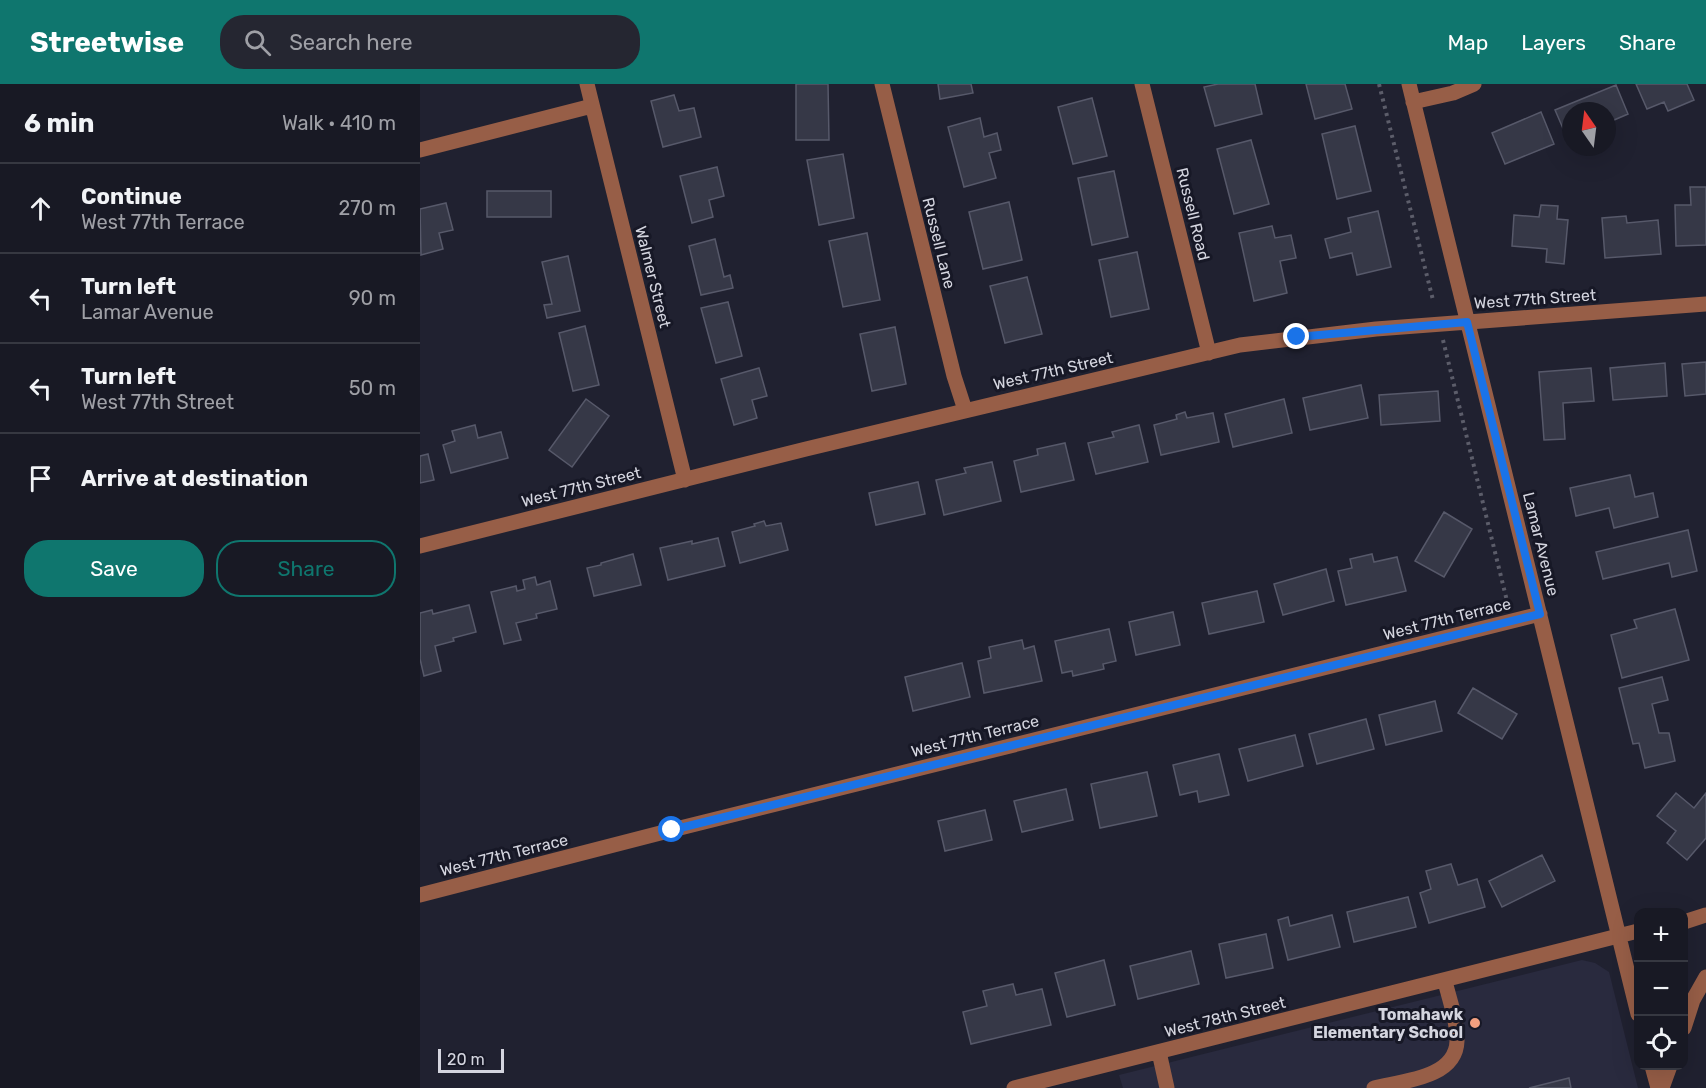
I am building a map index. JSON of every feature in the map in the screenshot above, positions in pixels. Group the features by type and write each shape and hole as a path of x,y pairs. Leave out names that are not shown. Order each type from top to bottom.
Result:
{"street":[{"name":"Walmer Street","path":"587,84 685,480"},
{"name":"Russell Lane","path":"882,84 954,376 965,410"},
{"name":"Russell Road","path":"1142,84 1209,353"},
{"name":"Lamar Avenue","path":"1409,84 1634,998"},
{"path":"1413,102 1453,93 1474,84"},
{"path":"420,150 592,106"},
{"name":"West 77th Street","path":"420,546 965,410 1240,345 1297,337 1467,322 1706,304"},
{"name":"West 77th Terrace","path":"420,895 1540,614"},
{"path":"1688,920 1706,915"},
{"name":"West 78th Street","path":"1014,1088 1634,933"},
{"path":"1688,1016 1706,977"},
{"path":"1374,1088 1433,1073 1448,1065 1456,1054 1457,1039 1445,981"},
{"path":"1159,1052 1167,1088"},
{"path":"1654,1070 1660,1088"},
{"path":"1660,1088 1668,1070"}],"path":[{"path":"1379,84 1433,300"},
{"path":"1443,339 1507,601"}],"shaded area":[{"name":"Tomahawk Elementary School","path":"1582,960 1595,963 1609,972 1638,1088 1123,1088 1119,1075"}],"building":[{"path":"796,84 828,84 829,140 796,140"},
{"path":"938,84 971,84 973,93 940,99"},
{"path":"1218,84 1255,84 1262,114 1215,126 1204,87"},
{"path":"1306,84 1345,84 1352,109 1315,119"},
{"path":"1636,84 1687,84 1694,100 1668,111 1664,102 1647,109"},
{"path":"1616,85 1628,114 1616,119 1616,102 1575,102"},
{"path":"674,95 679,111 694,108 701,137 663,147 651,101"},
{"path":"1092,98 1107,156 1073,164 1058,107"},
{"path":"1562,107 1562,126 1555,110"},
{"path":"1541,112 1554,144 1505,164 1492,133"},
{"path":"980,118 984,137 997,133 1001,150 989,153 996,178 964,187 948,127"},
{"path":"1355,126 1371,191 1337,199 1322,134"},
{"path":"1251,140 1269,204 1234,214 1217,149"},
{"path":"843,154 854,218 819,225 807,160"},
{"path":"717,167 724,196 709,200 713,217 692,223 680,176"},
{"path":"1114,171 1128,237 1092,245 1078,178"},
{"path":"1690,187 1706,187 1706,245 1676,246 1675,205 1691,205"},
{"path":"487,191 551,191 551,217 487,217"},
{"path":"1009,202 1022,260 983,269 969,212"},
{"path":"446,203 453,230 439,233 443,249 421,255 420,209"},
{"path":"1541,205 1558,206 1557,219 1568,220 1564,264 1546,262 1547,249 1512,246 1514,215 1539,217"},
{"path":"1378,211 1391,267 1357,275 1352,253 1330,258 1325,239 1351,232 1348,218"},
{"path":"1626,216 1627,223 1658,220 1661,254 1605,258 1602,218"},
{"path":"1272,226 1275,238 1291,235 1296,258 1280,261 1287,293 1254,301 1239,233"},
{"path":"867,233 880,300 843,307 829,241"},
{"path":"715,239 724,277 730,275 733,288 701,295 689,246"},
{"path":"1137,252 1149,309 1111,317 1099,260"},
{"path":"568,256 580,311 547,318 544,305 552,304 542,262"},
{"path":"1027,277 1042,334 1005,343 990,286"},
{"path":"728,302 742,356 716,363 701,308"},
{"path":"585,326 599,385 573,391 559,333"},
{"path":"895,327 906,384 872,391 860,334"},
{"path":"1706,362 1706,394 1685,396 1682,364"},
{"path":"1665,363 1667,396 1613,400 1610,368"},
{"path":"759,368 767,396 752,400 757,418 734,425 721,379"},
{"path":"1591,368 1594,401 1563,403 1565,439 1544,440 1539,372"},
{"path":"1361,385 1368,418 1310,430 1303,398"},
{"path":"1438,391 1440,421 1381,425 1379,395"},
{"path":"586,399 609,416 572,467 549,450"},
{"path":"1284,399 1292,433 1233,447 1225,414"},
{"path":"1185,412 1187,418 1213,413 1219,442 1161,455 1154,425 1177,419 1176,415"},
{"path":"475,425 478,438 501,432 508,458 451,473 443,445 455,441 452,431"},
{"path":"1139,425 1148,462 1096,474 1088,443 1114,437 1112,432"},
{"path":"1065,443 1074,480 1021,492 1014,461 1038,455 1037,449"},
{"path":"428,454 434,480 420,483 420,456"},
{"path":"992,462 1001,501 944,515 936,480 966,473 964,468"},
{"path":"1630,475 1635,497 1653,493 1658,517 1614,528 1609,508 1576,516 1570,488"},
{"path":"918,482 925,514 876,525 869,493"},
{"path":"1444,512 1472,529 1444,577 1415,561"},
{"path":"764,521 766,526 781,523 788,550 740,563 732,532 755,526 754,524"},
{"path":"1688,530 1697,571 1672,577 1669,563 1603,579 1596,552"},
{"path":"718,538 725,566 668,580 660,548"},
{"path":"633,554 641,585 594,596 587,568"},
{"path":"1372,554 1374,562 1397,557 1406,591 1346,605 1338,571 1352,568 1350,559"},
{"path":"1326,569 1334,601 1283,615 1274,584"},
{"path":"535,577 537,585 550,581 557,609 536,614 537,618 516,623 521,640 504,644 491,592 516,586 517,591 525,589 523,580"},
{"path":"1257,591 1264,622 1209,634 1202,603"},
{"path":"469,605 476,632 435,646 441,671 424,676 420,659 420,613 432,610 433,614"},
{"path":"1675,609 1689,660 1622,678 1611,635 1637,628 1634,620"},
{"path":"1173,612 1180,645 1136,655 1129,622"},
{"path":"1109,629 1116,661 1103,664 1104,669 1073,676 1072,671 1062,673 1055,641"},
{"path":"1022,640 1024,649 1034,646 1042,681 984,693 978,661 991,658 989,647"},
{"path":"962,663 970,697 913,711 905,677"},
{"path":"1662,677 1668,700 1652,704 1659,733 1669,733 1675,761 1645,768 1639,743 1633,744 1619,688"},
{"path":"1473,688 1517,714 1502,739 1458,713"},
{"path":"1435,701 1442,731 1386,745 1379,715"},
{"path":"1366,719 1374,749 1317,764 1309,734"},
{"path":"1295,735 1303,766 1248,781 1239,749"},
{"path":"1219,754 1229,795 1199,802 1197,791 1180,795 1173,765"},
{"path":"1147,772 1157,816 1100,828 1091,784"},
{"path":"1066,789 1073,820 1022,832 1014,801"},
{"path":"1676,793 1694,808 1706,793 1706,838 1687,860 1667,843 1676,831 1657,816"},
{"path":"985,810 992,840 945,851 938,821"},
{"path":"1542,855 1555,881 1502,907 1489,881"},
{"path":"1451,864 1458,885 1477,879 1485,907 1429,923 1420,893 1431,889 1426,871"},
{"path":"1408,897 1416,927 1354,942 1347,912"},
{"path":"1332,915 1340,947 1288,960 1278,920 1288,917 1290,926"},
{"path":"1266,934 1273,968 1226,978 1219,944"},
{"path":"1191,951 1199,984 1138,999 1130,966"},
{"path":"1104,960 1115,1005 1067,1017 1055,973"},
{"path":"1013,984 1016,995 1042,989 1051,1025 971,1044 963,1012 987,1006 983,991"},
{"path":"1569,1078 1571,1088 1529,1088"}],"place":[{"name":"Tomahawk Elementary School","path":"1475,1023"}],"route":[{"path":"672,830 1540,614 1467,322 1297,337"}]}
